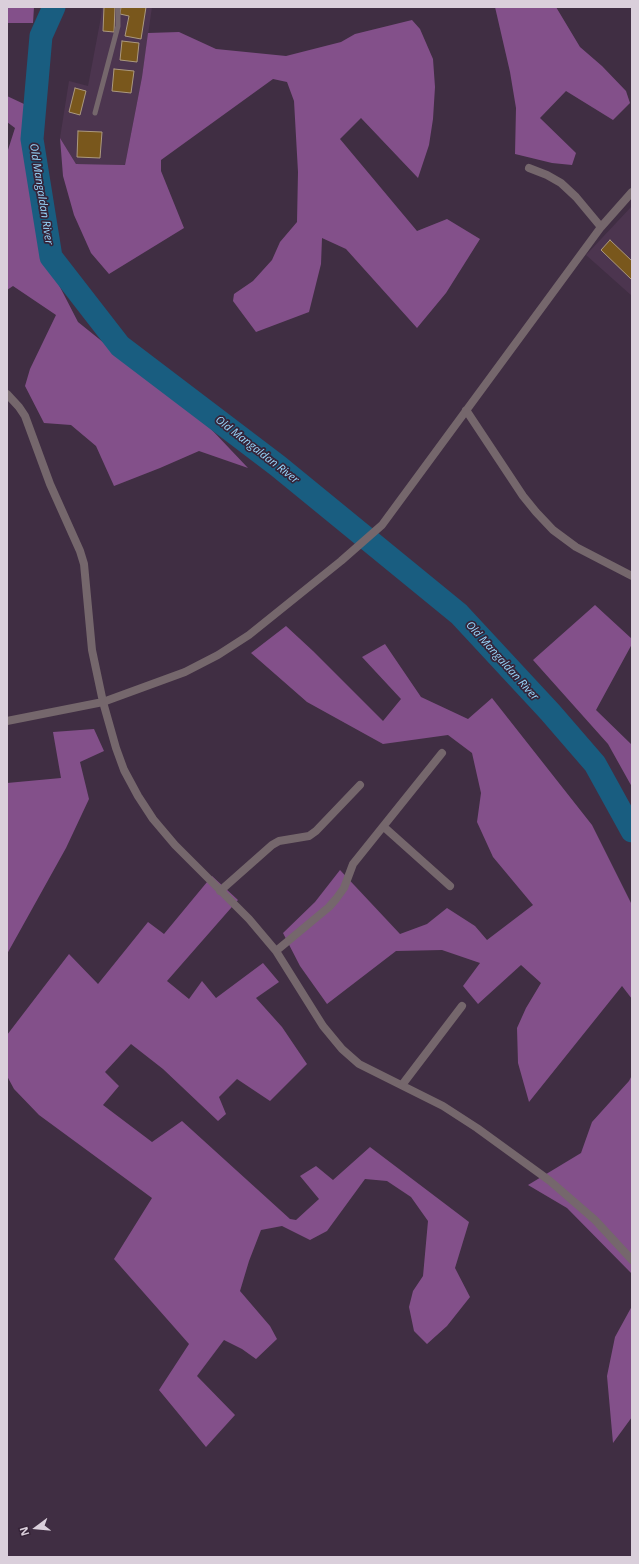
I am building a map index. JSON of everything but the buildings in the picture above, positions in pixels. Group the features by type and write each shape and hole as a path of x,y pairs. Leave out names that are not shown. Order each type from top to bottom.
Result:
{"street":[{"path":"529,168 562,183 601,227"},
{"path":"7,721 103,702 185,672 218,655 248,635 341,561 382,524 601,227 632,192"},
{"path":"7,394 19,406 25,416 50,484 80,551 84,564 87,613 92,650 103,702 124,770 138,796 154,819 175,845 249,919 276,951 323,1026 342,1049 359,1064 443,1106 466,1120 550,1181 595,1220 632,1260"},
{"path":"466,410 523,496 553,530 576,547 632,576"},
{"path":"276,951 336,899 344,888 353,864 442,753"},
{"path":"220,891 272,844 279,840 309,836 316,831 360,785"},
{"path":"384,827 450,886"},
{"path":"402,1085 462,1006"}],"lane":[{"path":"95,113 118,26 118,7"}],"shaded area":[{"path":"7,7 34,7 33,23 7,23"},
{"path":"102,7 152,7 142,77 125,165 76,164 60,138 69,81 88,86"},
{"path":"495,7 556,7 580,47 602,66 626,91 630,103 613,120 566,91 540,118 576,153 572,165 552,163 515,154 516,108 510,72"},
{"path":"412,20 420,29 433,59 435,87 433,119 429,145 418,178 361,118 340,139 417,231 447,219 480,239 446,293 417,328 346,249 322,238 321,264 309,312 256,332 233,301 234,294 253,281 272,260 280,242 297,222 298,172 294,101 287,82 273,79 161,160 161,171 184,228 109,274 91,253 74,215 63,176 60,138 76,164 125,165 142,77 148,33 179,32 216,49 286,56 341,42 355,34"},
{"path":"7,96 24,104 27,165 43,254 78,322 211,429 248,468 199,451 114,486 96,446 71,425 44,423 25,386 30,369 56,315 13,286 7,290 7,153 15,128 7,122"},
{"path":"632,206 632,296 586,255"},
{"path":"595,605 632,639 632,644 596,710 632,745 632,787 608,744 533,660"},
{"path":"286,626 383,721 401,699 362,657 385,644 421,697 468,719 492,698 592,825 632,905 632,999 622,986 529,1102 518,1063 517,1028 526,1008 541,983 521,965 478,1004 463,986 480,963 442,950 396,951 327,1004 300,966 283,933 315,902 340,870 400,934 427,924 447,908 475,926 487,940 533,905 493,857 477,822 481,793 472,753 448,735 383,744 307,702 251,653"},
{"path":"94,729 104,751 80,762 89,799 66,848 7,954 7,783 61,778 53,732"},
{"path":"212,876 238,900 167,981 189,999 202,981 216,998 263,963 279,982 256,998 282,1027 307,1064 270,1101 237,1079 219,1097 226,1114 218,1121 163,1069 131,1044 105,1072 119,1086 103,1105 152,1142 182,1121 290,1219 296,1220 319,1199 300,1176 316,1166 333,1180 370,1147 469,1222 455,1268 470,1297 447,1326 427,1344 414,1331 409,1307 413,1291 423,1276 428,1221 411,1197 387,1181 365,1179 327,1231 310,1240 282,1226 261,1230 249,1261 240,1291 270,1326 277,1339 256,1359 242,1349 224,1340 197,1376 235,1415 206,1447 159,1390 189,1344 114,1259 152,1198 39,1115 14,1089 7,1076 7,1035 69,954 98,984 148,922 164,934"},
{"path":"632,1075 632,1274 567,1208 528,1185 581,1153 592,1122 629,1081"},
{"path":"632,1306 632,1417 613,1443 607,1376 615,1337"}],"waterway":[{"name":"Old Mangaldan River","path":"54,7 41,36 32,139 51,257 120,346 278,466 459,614 550,712 595,764 632,831"}]}
